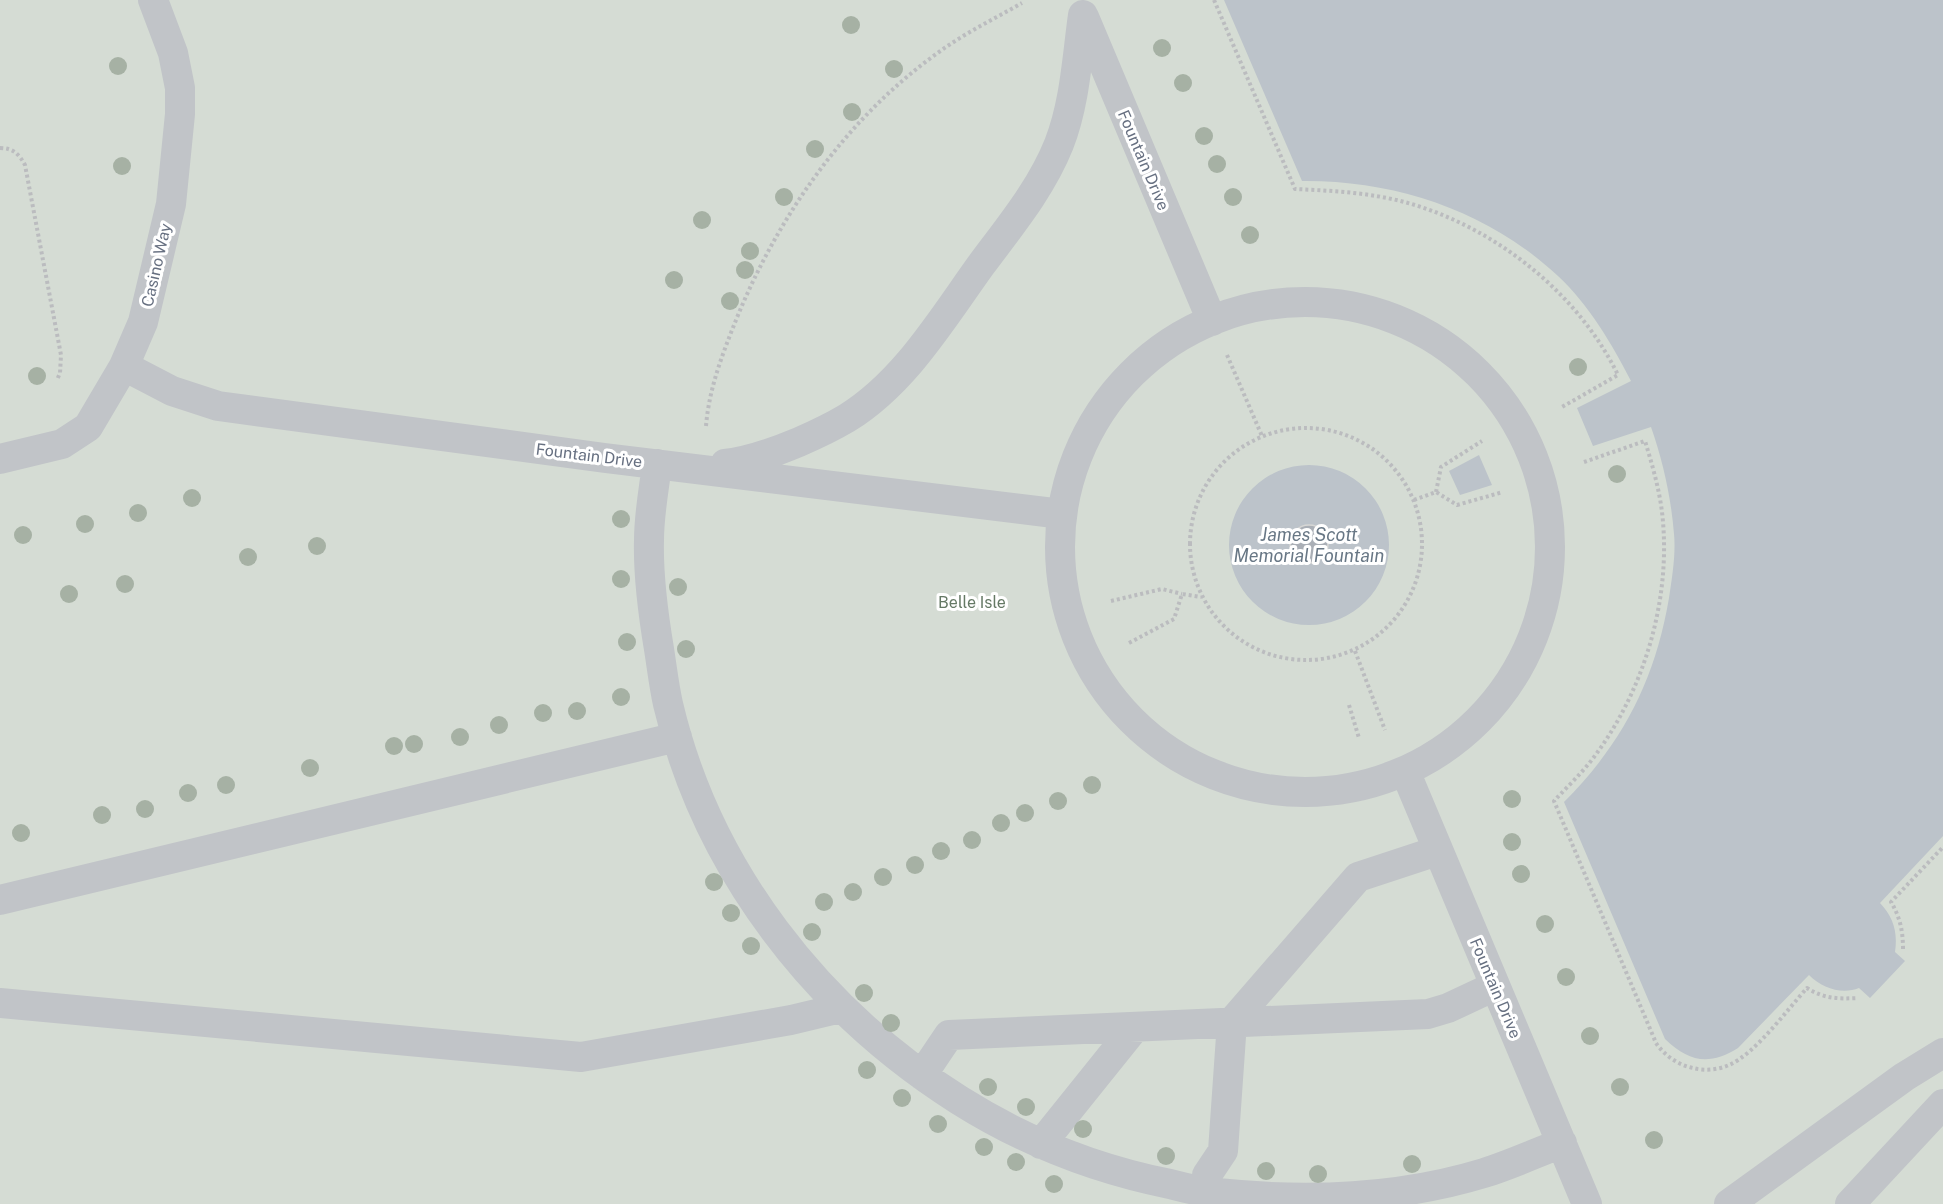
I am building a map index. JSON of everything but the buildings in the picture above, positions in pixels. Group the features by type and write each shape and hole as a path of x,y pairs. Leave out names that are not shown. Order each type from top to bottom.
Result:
{"street":[{"name":"Casino Way","path":"0,459 62,444 87,426 124,366 143,322 171,204 178,151 180,88 173,53 153,0"},
{"name":"Fountain Drive","path":"1080,7 1212,321"},
{"path":"691,467 738,462 779,451 815,435 848,417 883,390 912,359 1038,188 1059,144 1070,111 1080,7"},
{"path":"1288,303 1318,303 1366,310 1404,323 1438,341 1470,365 1497,393 1532,451 1541,478 1549,516 1551,555 1546,595 1536,633 1519,668 1497,701 1470,729 1438,753 1405,771 1368,784 1339,790 1309,792 1249,785 1221,777 1193,764 1143,731 1122,710 1088,661 1067,604 1062,575 1060,545 1062,514 1068,483 1093,424 1132,373 1156,352 1212,321 1250,309 1288,303"},
{"name":"Fountain Drive","path":"124,366 172,391 218,406 657,464 1062,514"},
{"path":"657,464 649,542 652,603 667,701 677,737 704,809 726,854 764,917 811,976 870,1035 922,1075 978,1112 1041,1144 1086,1162 1149,1180 1207,1192 1297,1198 1372,1195 1437,1185 1485,1173 1562,1143"},
{"path":"0,900 677,737"},
{"name":"Fountain Drive","path":"1405,771 1587,1204"},
{"path":"1207,1192 1207,1175 1223,1151 1232,1022 1358,877 1437,851"},
{"path":"922,1075 949,1035 1428,1014 1448,1008 1495,986"},
{"path":"0,1003 581,1057 791,1020 841,1008"},
{"path":"1041,1144 1135,1027"},
{"path":"1729,1204 1904,1077 1943,1053"},
{"path":"1850,1204 1943,1104"}],"path":[{"path":"1214,0 1295,189 1357,193 1392,199 1422,207 1463,225 1524,262 1579,315 1595,335 1618,375 1562,407"},
{"path":"706,426 708,404 715,375 742,304 768,251 810,184 866,115 905,80 939,52 1022,3"},
{"path":"0,148 17,153 25,165 61,355 60,373 57,380"},
{"path":"1227,355 1262,436"},
{"path":"1298,428 1334,431 1368,445 1395,469 1414,500 1423,534 1420,570 1416,581 1407,603 1385,631 1354,651 1320,660 1285,659 1251,648 1222,626 1201,597 1191,567 1189,534 1196,503 1212,475 1234,452 1262,436 1298,428"},
{"path":"1436,492 1441,466 1482,441"},
{"path":"1584,462 1645,441 1655,474 1662,514 1663,554 1660,593 1653,633 1627,704 1594,756 1554,801 1656,1043 1678,1063 1700,1070 1715,1069 1729,1065 1749,1051 1808,988 1831,998 1858,998"},
{"path":"1414,500 1436,492"},
{"path":"1436,492 1457,506 1503,492"},
{"path":"1111,601 1162,589 1201,597"},
{"path":"1129,643 1174,620 1182,594"},
{"path":"1354,651 1385,730"},
{"path":"1349,705 1359,738"},
{"path":"1903,949 1903,931 1891,902 1943,847"}],"green space":[{"name":"Belle Isle","path":"0,0 1943,0 1943,1204 0,1204"}],"water":[{"path":"1224,0 1943,0 1943,836 1880,903 1894,925 1895,952 1905,961 1870,998 1859,988 1846,991 1832,989 1820,984 1809,975 1738,1048 1728,1054 1708,1059 1691,1057 1682,1053 1665,1039 1564,802 1603,757 1633,709 1655,656 1663,628 1669,598 1674,542 1666,479 1651,427 1593,446 1577,408 1631,381 1608,339 1580,299 1531,253 1471,217 1406,193 1372,186 1302,181"},
{"path":"1479,455 1492,485 1460,495 1449,471"},
{"name":"James Scott Memorial Fountain","path":"1309,465 1339,471 1365,489 1383,515 1389,545 1383,575 1365,601 1339,619 1309,625 1279,619 1253,601 1235,575 1229,545 1235,515 1253,489 1279,471"}]}
